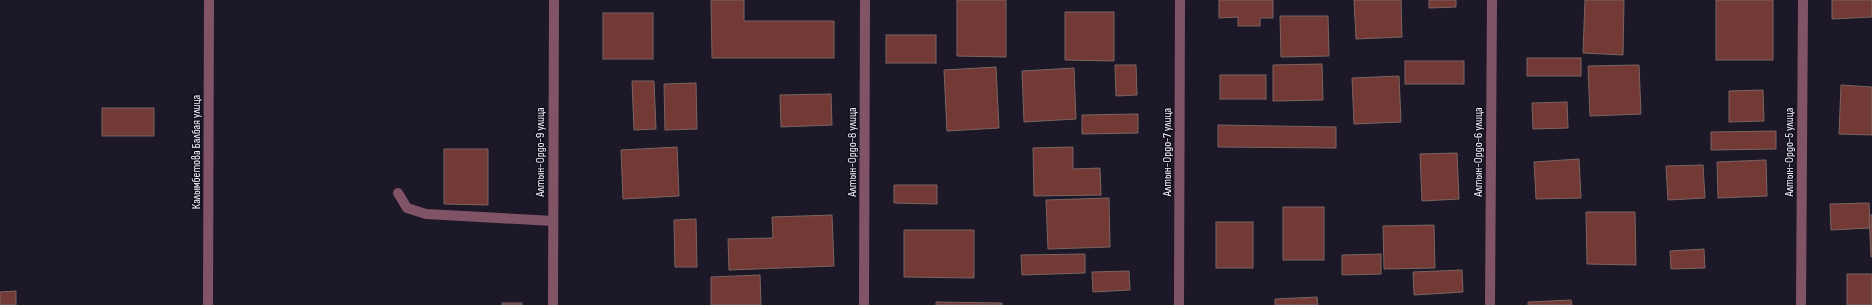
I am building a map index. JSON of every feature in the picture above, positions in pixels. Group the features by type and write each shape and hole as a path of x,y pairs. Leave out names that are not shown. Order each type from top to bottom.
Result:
{"street":[{"name":"Калымбетова Балбая улица","path":"208,305 209,0"},
{"name":"Алтын-Ордо-9 улица","path":"552,305 554,0"},
{"name":"Алтын-Ордо-8 улица","path":"864,305 865,0"},
{"name":"Алтын-Ордо-7 улица","path":"1179,305 1180,0"},
{"name":"Алтын-Ордо-6 улица","path":"1490,305 1492,0"},
{"name":"Алтын-Ордо-5 улица","path":"1801,305 1803,0"},
{"path":"398,193 407,208 426,214 553,221"}],"building":[{"path":"711,0 744,0 744,21 834,21 834,58 712,58"},
{"path":"957,0 1006,0 1006,57 957,56"},
{"path":"1219,0 1273,0 1273,18 1260,18 1260,26 1238,26 1238,17 1219,18"},
{"path":"1354,0 1401,0 1402,37 1356,39"},
{"path":"1429,0 1456,0 1456,7 1429,8"},
{"path":"1585,0 1624,0 1623,55 1583,53"},
{"path":"1716,0 1773,0 1773,60 1716,60"},
{"path":"1832,0 1872,0 1872,17 1832,19"},
{"path":"1065,12 1114,12 1114,61 1065,60"},
{"path":"603,13 653,13 653,59 603,59"},
{"path":"1280,16 1328,16 1329,56 1281,57"},
{"path":"886,35 936,35 936,63 886,63"},
{"path":"1527,58 1581,58 1581,76 1527,76"},
{"path":"1405,61 1464,61 1464,84 1405,84"},
{"path":"1322,64 1323,100 1273,101 1273,65"},
{"path":"1115,65 1136,65 1137,95 1116,96"},
{"path":"1639,65 1641,114 1590,116 1588,66"},
{"path":"996,67 999,128 947,131 944,70"},
{"path":"1074,68 1076,119 1024,122 1022,71"},
{"path":"1220,75 1266,75 1266,99 1220,99"},
{"path":"1399,76 1401,122 1354,124 1352,78"},
{"path":"632,81 654,81 656,129 634,130"},
{"path":"696,83 697,129 665,130 664,84"},
{"path":"1841,85 1872,87 1872,135 1839,134"},
{"path":"1763,90 1764,121 1729,122 1729,91"},
{"path":"831,94 832,125 781,127 780,95"},
{"path":"1567,102 1568,128 1533,129 1532,103"},
{"path":"102,108 154,108 154,136 102,136"},
{"path":"1138,114 1138,133 1082,134 1082,115"},
{"path":"1218,125 1336,127 1336,148 1218,147"},
{"path":"1776,131 1776,149 1711,150 1711,132"},
{"path":"677,147 679,196 623,199 621,150"},
{"path":"1073,147 1073,169 1100,168 1101,195 1034,196 1033,148"},
{"path":"444,149 488,149 488,205 444,204"},
{"path":"1457,153 1459,199 1422,201 1420,154"},
{"path":"1579,159 1581,198 1536,199 1534,162"},
{"path":"1766,160 1767,196 1718,198 1717,162"},
{"path":"1703,165 1705,198 1668,200 1666,166"},
{"path":"894,185 937,185 937,204 894,203"},
{"path":"1109,198 1110,247 1048,249 1046,200"},
{"path":"1869,203 1870,228 1831,230 1830,204"},
{"path":"1283,207 1324,207 1324,260 1283,260"},
{"path":"1586,212 1635,212 1636,265 1587,264"},
{"path":"832,215 834,266 729,270 728,239 773,238 772,217"},
{"path":"1869,215 1872,215 1872,257 1871,257"},
{"path":"696,219 697,267 675,267 674,220"},
{"path":"1216,222 1253,222 1253,268 1216,268"},
{"path":"1434,225 1435,268 1384,269 1383,226"},
{"path":"904,230 974,230 974,278 904,277"},
{"path":"1704,249 1705,268 1671,269 1670,251"},
{"path":"1085,254 1085,273 1022,275 1021,255"},
{"path":"1381,254 1381,274 1342,275 1342,255"},
{"path":"1462,270 1463,292 1414,295 1413,272"},
{"path":"1129,271 1130,290 1093,292 1092,272"},
{"path":"1847,274 1872,274 1872,305 1847,305"},
{"path":"760,275 761,305 711,305 711,277"},
{"path":"16,291 16,305 0,305 0,292"},
{"path":"1317,297 1318,305 1275,305 1275,299"},
{"path":"1571,300 1572,305 1528,305 1528,302"},
{"path":"936,302 1002,303 1002,305 936,305"},
{"path":"502,303 522,303 522,305 502,305"}]}
